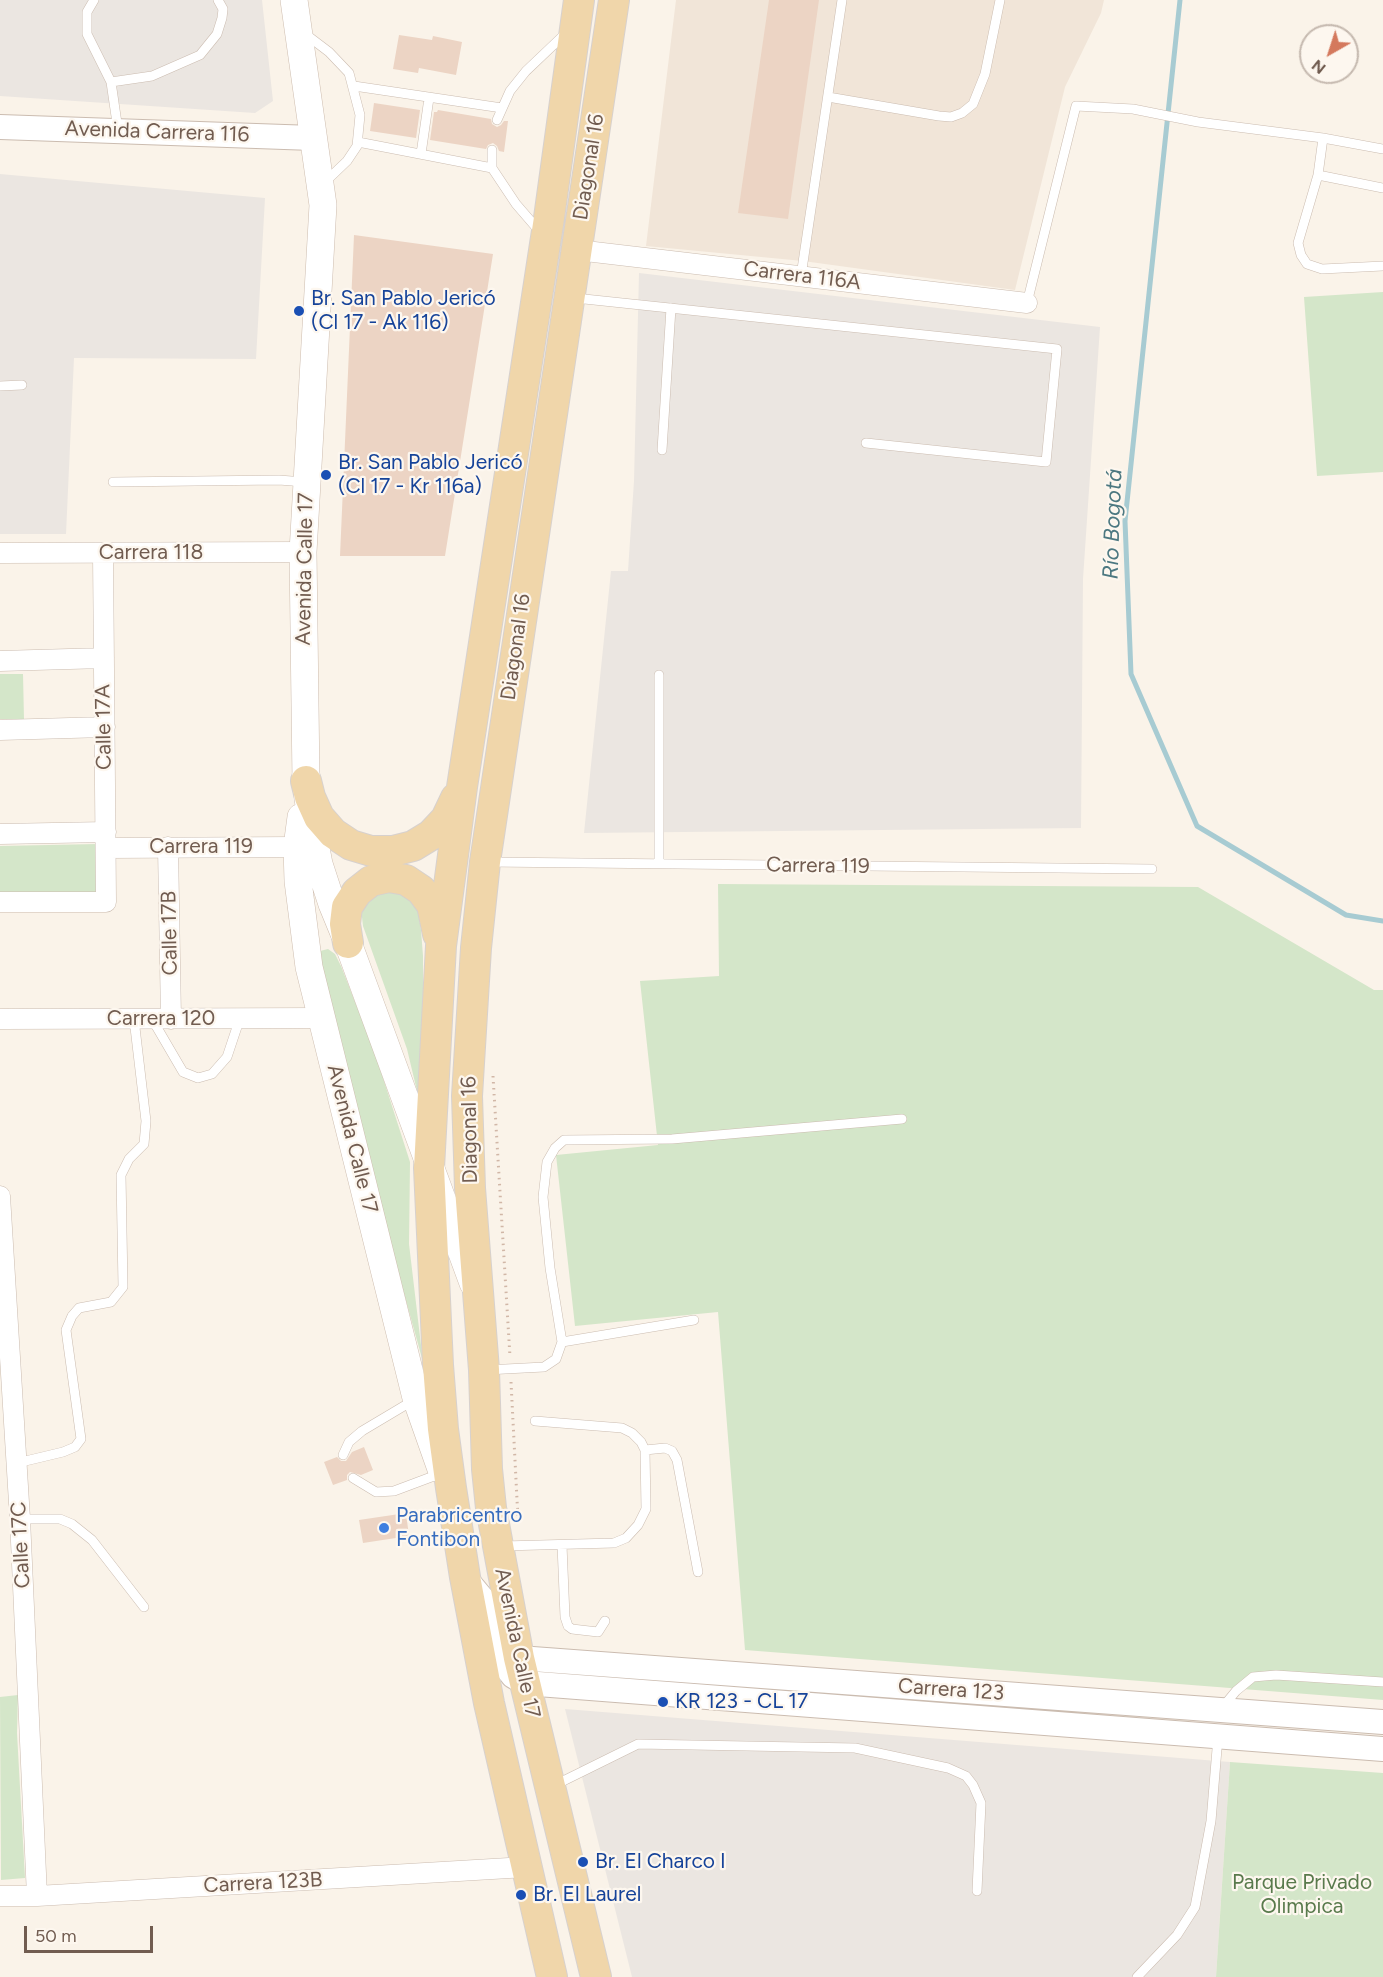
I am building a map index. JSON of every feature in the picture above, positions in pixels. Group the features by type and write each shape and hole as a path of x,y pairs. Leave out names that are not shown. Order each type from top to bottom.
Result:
{"main road":[{"name":"Avenida Calle 17","path":"294,0 321,186 322,226 303,552 306,781 310,822 319,864 332,904 478,1298 497,1370 487,1468 508,1546 522,1671 596,1977"},
{"name":"Diagonal 16","path":"478,1298 470,1188 467,1096 476,948 485,862 614,0"},
{"name":"Diagonal 16","path":"429,1168 441,946 462,787 577,11"},
{"name":"Avenida Calle 17","path":"306,781 297,847 298,881 307,951 416,1398 447,1481"},
{"path":"306,781 319,817 333,833 351,845 371,851 393,852 413,846 431,835 446,819 462,787"},
{"path":"307,951 321,941 331,939 348,943 345,924 347,907 357,892 371,881 389,877 406,880 421,890 432,905 441,946"},
{"name":"Avenida Calle 17","path":"429,1168 438,1365 447,1481 489,1703 552,1977"}],"street":[{"name":"Avenida Carrera 116","path":"0,127 313,138"},
{"name":"Carrera 116A","path":"576,250 1027,303"},
{"name":"Carrera 118","path":"0,554 303,552"},
{"name":"Calle 17A","path":"0,902 106,902 103,553"},
{"path":"0,661 104,658"},
{"path":"0,730 105,727"},
{"name":"Carrera 119","path":"0,834 106,840 168,847 297,847"},
{"name":"Calle 17B","path":"152,1019 168,847"},
{"name":"Carrera 120","path":"0,1019 322,1018"},
{"name":"Calle 17C","path":"0,1196 20,1519 37,1896"},
{"path":"465,1577 490,1608 499,1658 513,1676 522,1671"},
{"name":"Carrera 123","path":"522,1671 1220,1710 1383,1722"},
{"name":"Carrera 123","path":"522,1671 1218,1737 1383,1749"},
{"path":"1218,1737 1220,1710"},
{"name":"Carrera 123B","path":"0,1896 37,1896 526,1867"}],"lane":[{"path":"94,0 87,12 87,34 111,82 118,130"},
{"path":"111,82 152,76 200,55 217,33 222,18 223,9 218,0"},
{"path":"801,276 842,0"},
{"path":"828,97 939,116 951,117 962,113 973,104 985,74 1000,0"},
{"path":"497,120 510,91 577,11"},
{"path":"298,29 329,52 349,73 360,115 357,146 347,161 321,186"},
{"path":"354,86 502,108"},
{"path":"421,154 429,98"},
{"path":"1027,303 1076,106 1133,109 1198,122 1323,138 1383,149"},
{"path":"1323,138 1318,175 1298,243 1301,255 1308,264 1322,269 1383,266"},
{"path":"358,142 492,168"},
{"path":"492,150 492,168 516,204 545,238"},
{"path":"1318,175 1383,188"},
{"path":"569,297 1058,349 1046,462 866,443"},
{"path":"662,450 671,308"},
{"path":"0,386 22,385"},
{"path":"113,482 279,480 307,482"},
{"path":"658,864 660,675"},
{"name":"Carrera 119","path":"485,862 1152,869"},
{"path":"152,1019 183,1072 198,1078 212,1074 227,1058 240,1018"},
{"path":"16,1463 75,1448 81,1439 66,1330 72,1316 79,1308 111,1302 123,1287 121,1175 129,1160 144,1144 152,1019"},
{"path":"497,1370 544,1367 556,1359 562,1342 550,1268 543,1197 546,1162 555,1148 564,1140 672,1139 902,1119"},
{"path":"562,1342 694,1320"},
{"path":"343,1455 349,1442 362,1431 416,1398"},
{"path":"508,1546 614,1544 626,1538 638,1525 646,1509 645,1450 632,1433 621,1428 535,1421"},
{"path":"645,1450 672,1451 678,1460 698,1572"},
{"path":"352,1478 376,1492 447,1481"},
{"path":"20,1519 60,1520 72,1524 92,1540 144,1607"},
{"path":"562,1545 565,1617 568,1626 572,1629 598,1632 605,1621"},
{"path":"1220,1710 1236,1690 1253,1677 1276,1675 1383,1682"},
{"path":"1137,1977 1177,1935 1195,1907 1211,1821 1218,1737"},
{"path":"550,1787 638,1744 855,1748 948,1768 966,1776 981,1803 977,1891"}],"path":[{"path":"493,1069 497,1370 508,1546"}],"shaded area":[{"path":"0,0 262,0 273,101 255,113 0,96"},
{"path":"676,0 1104,0 1101,13 1065,87 1015,290 803,261 646,246"},
{"path":"0,174 265,198 256,359 74,358 66,534 0,534"},
{"path":"639,273 1100,327 1083,579 1081,828 584,833 611,571 628,571 634,481"},
{"path":"565,1709 1230,1762 1216,1977 632,1977"}],"green space":[{"path":"1383,292 1383,472 1317,476 1304,297"},
{"path":"0,674 23,674 24,719 0,719"},
{"path":"98,844 100,896 0,895 0,846"},
{"path":"718,884 1198,887 1374,990 1383,990 1383,1700 745,1650 718,1312 575,1326 556,1155 658,1145 640,981 719,976"},
{"path":"372,889 407,893 418,911 423,956 423,1116 407,1049 363,926 361,909"},
{"path":"328,949 335,954 341,966 375,1053 410,1162 409,1244 423,1362 354,1113 319,961 320,951"},
{"path":"18,1695 17,1733 25,1878 1,1880 0,1697"},
{"name":"Parque Privado Olimpica","path":"1230,1762 1383,1773 1383,1977 1216,1977"}],"building":[{"path":"769,0 819,0 788,219 738,213"},
{"path":"399,35 432,40 433,36 462,42 456,75 419,68 418,73 393,69"},
{"path":"374,103 420,110 416,138 370,131"},
{"path":"438,110 491,119 492,124 497,127 504,121 508,121 504,152 499,151 493,143 486,149 430,140 434,112"},
{"path":"354,235 493,254 445,556 340,556"},
{"path":"364,1447 373,1470 361,1475 350,1472 347,1480 333,1485 324,1462 337,1457 341,1461 346,1461 352,1452"},
{"name":"Parabricentro Fontibon","path":"406,1513 409,1536 363,1543 359,1520"}],"waterway":[{"name":"Río Bogotá","path":"1180,0 1125,521 1131,674 1197,826 1346,915 1383,921"}],"place":[{"name":"Br. San Pablo Jericó (Cl 17 - Ak 116)","path":"299,311"},
{"name":"Br. San Pablo Jericó (Cl 17 - Kr 116a)","path":"326,475"},
{"name":"Parabricentro Fontibon","path":"384,1528"},
{"name":"KR 123 - CL 17","path":"663,1702"},
{"name":"Br. El Charco I","path":"583,1862"},
{"name":"Br. El Laurel","path":"521,1895"}]}
